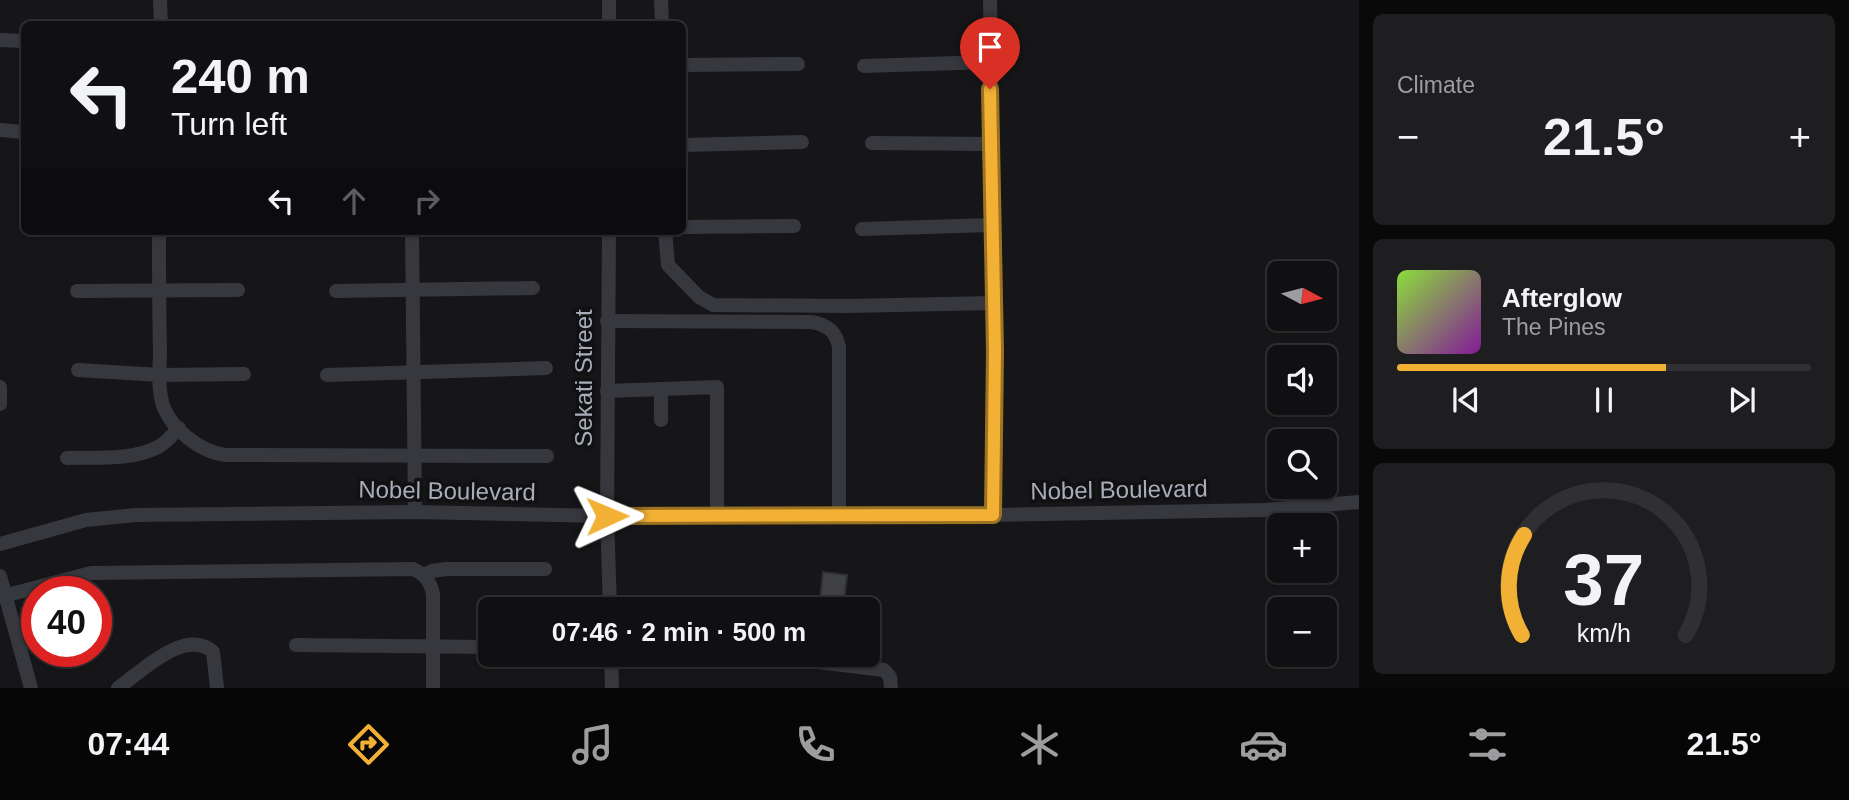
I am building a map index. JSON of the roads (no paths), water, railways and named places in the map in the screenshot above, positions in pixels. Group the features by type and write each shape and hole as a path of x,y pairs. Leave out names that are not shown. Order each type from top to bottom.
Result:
{"street":[{"path":"160,0 160,21"},
{"path":"609,0 609,21"},
{"path":"661,0 662,21"},
{"path":"990,0 994,303 993,515"},
{"path":"0,40 21,41"},
{"path":"864,66 990,62"},
{"path":"686,65 798,64"},
{"path":"0,130 21,132"},
{"path":"686,145 802,142"},
{"path":"872,143 991,144"},
{"path":"862,229 992,225"},
{"path":"686,226 794,226"},
{"path":"159,235 160,375 163,405 168,415 195,443 218,454 547,456"},
{"path":"412,235 415,512"},
{"name":"Sekati Street","path":"609,235 607,516 610,597"},
{"path":"665,235 668,265 699,297 713,305 994,303"},
{"path":"336,291 534,288"},
{"path":"77,291 238,290"},
{"path":"607,321 811,322 820,323 833,331 839,347 839,515"},
{"path":"327,375 546,368"},
{"path":"78,370 160,375 244,374"},
{"path":"0,387 0,404"},
{"path":"607,391 717,387 717,515"},
{"path":"661,420 662,389"},
{"path":"67,458 132,455 147,451 160,446 179,428"},
{"name":"Nobel Boulevard","path":"0,544 46,530 108,517 415,512 607,516 993,515 1264,510 1359,502"},
{"path":"2,596 91,573 406,568 424,575 433,594 433,688"},
{"path":"424,575 446,569 545,569"},
{"path":"0,576 2,596 31,688"},
{"path":"118,688 169,651 190,644 205,646 213,652 217,688"},
{"path":"296,646 478,647"},
{"path":"611,667 612,688"},
{"path":"859,667 884,670 890,677 891,688"}]}
